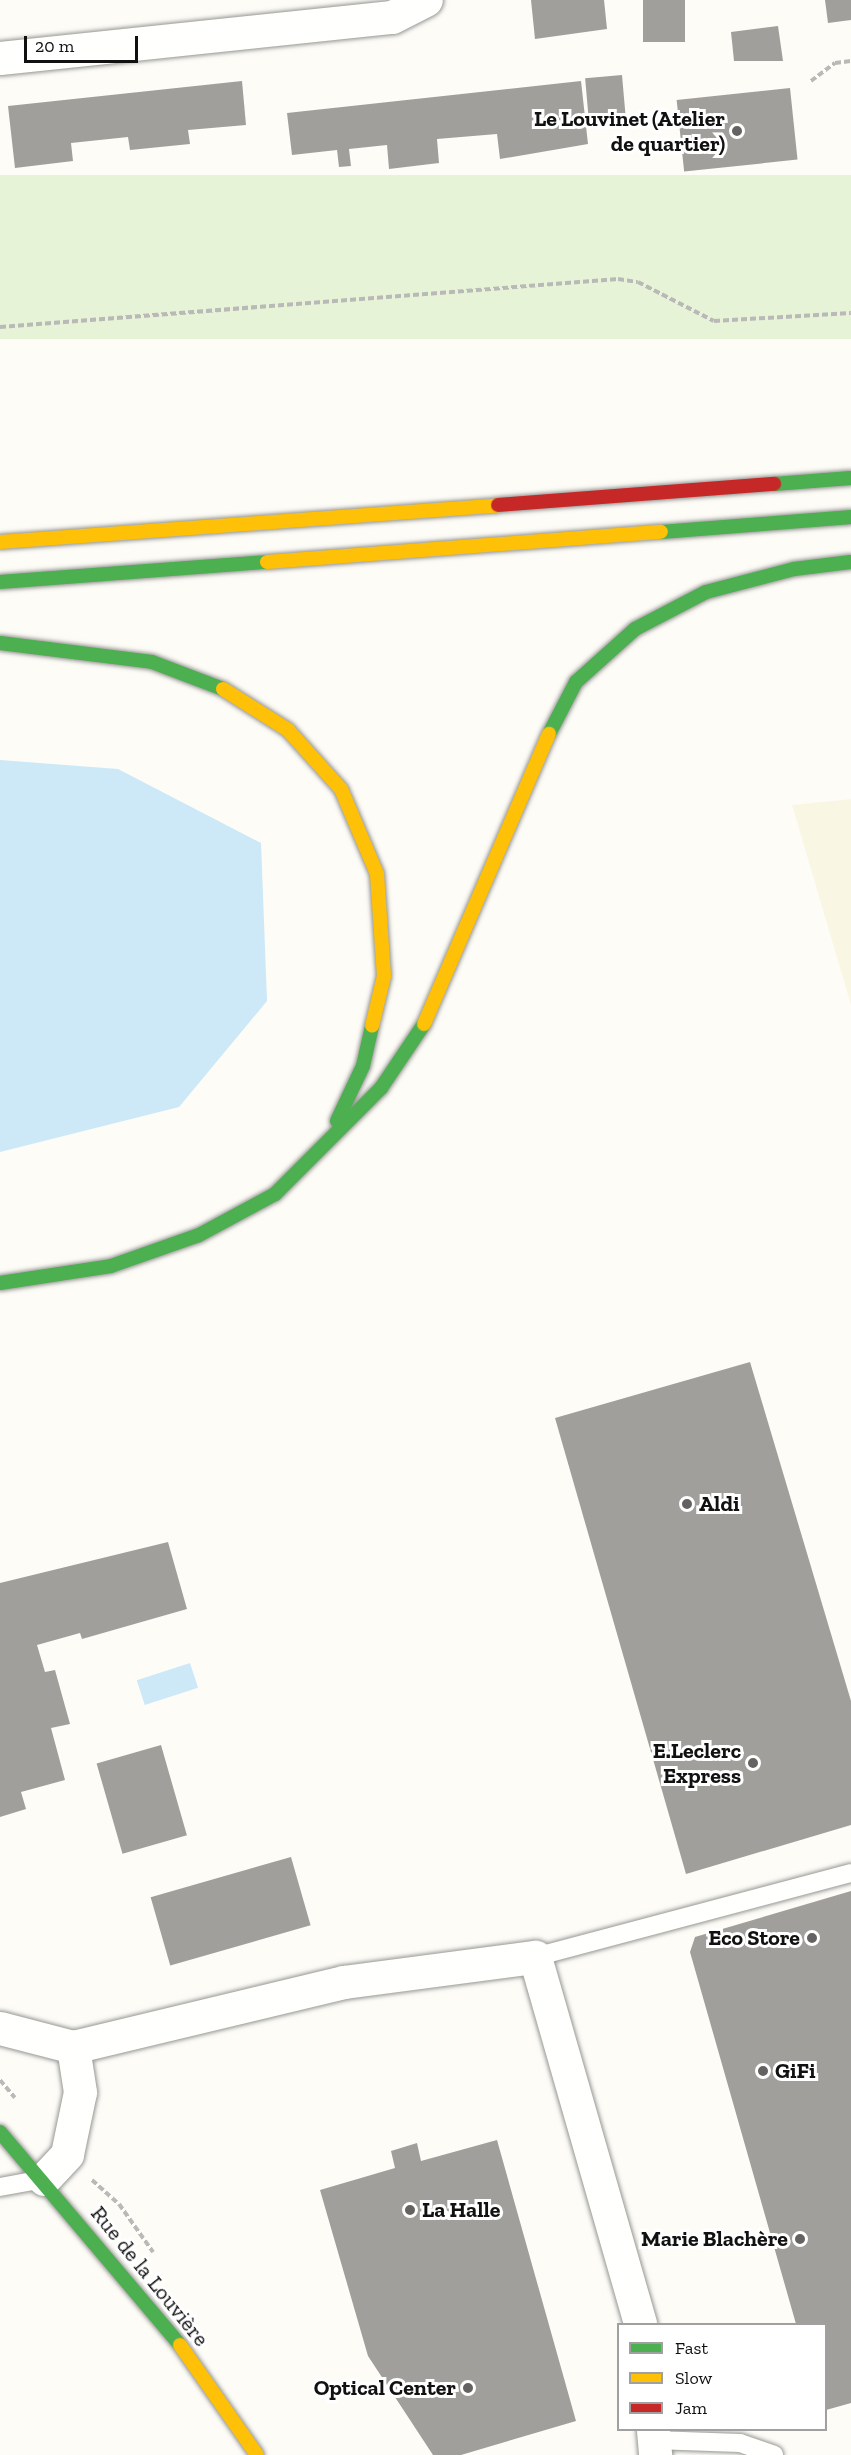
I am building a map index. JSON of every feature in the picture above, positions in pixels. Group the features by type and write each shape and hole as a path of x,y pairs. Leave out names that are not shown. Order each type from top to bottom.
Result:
{"main road":[{"path":"0,542 851,478"},
{"path":"0,582 851,517"},
{"path":"0,1283 111,1266 199,1235 275,1194 381,1088 421,1030 527,775 576,682 635,629 706,592 794,569 851,562"},
{"path":"0,643 152,662 226,690 288,730 340,789 377,874 384,976 363,1066 326,1145"},
{"name":"Rue de la Louvière","path":"0,2132 44,2179 175,2338 257,2455"}],"street":[{"path":"0,58 392,17 426,0"},
{"path":"0,2028 74,2047 344,1982 535,1957 639,2323"},
{"path":"44,2179 67,2154 80,2092 74,2047"}],"lane":[{"path":"535,1957 851,1873"},
{"path":"0,2187 44,2179"},
{"path":"654,2442 740,2443 774,2455"}],"path":[{"path":"811,81 835,63 851,61"},
{"path":"0,327 618,279 638,282 714,321 851,313"}],"shaded area":[{"path":"851,799 851,1005 792,805"}],"green space":[{"path":"0,175 851,175 851,339 0,339"}],"water":[{"path":"0,760 118,769 261,843 267,1001 179,1107 0,1152"},
{"path":"190,1663 198,1688 145,1705 137,1680"}],"building":[{"path":"531,0 604,0 607,29 535,39"},
{"path":"643,0 685,0 685,42 643,42"},
{"path":"825,0 851,0 851,20 828,23"},
{"path":"778,26 783,61 734,61 731,32"},
{"path":"622,75 626,123 589,126 585,78"},
{"path":"242,81 246,125 188,130 190,144 130,150 128,137 71,143 73,161 15,168 8,106"},
{"path":"581,81 588,144 500,159 497,134 437,139 439,163 389,169 387,145 349,149 351,166 339,167 337,150 292,155 287,113"},
{"name":"Le Louvinet (Atelier de quartier)","path":"790,88 798,160 684,172 677,100"},
{"path":"750,1362 851,1701 851,1825 686,1874 555,1418"},
{"path":"168,1542 187,1609 82,1639 80,1633 37,1645 45,1672 55,1670 70,1724 51,1728 65,1780 21,1792 26,1809 0,1817 0,1583"},
{"path":"161,1745 187,1835 123,1854 97,1763"},
{"path":"291,1857 311,1925 170,1965 151,1897"},
{"path":"851,1891 851,2403 827,2410 827,2323 796,2323 690,1952 695,1937"},
{"path":"497,2140 576,2421 461,2455 433,2455 368,2356 320,2190 395,2168 391,2151 417,2143 421,2161"}],"traffic: fast":[{"path":"774,484 851,478"},
{"path":"661,532 851,517"},
{"path":"0,582 267,562"},
{"path":"549,734 576,682 635,629 706,592 794,569 851,562"},
{"path":"0,643 152,662 223,689"},
{"path":"0,1283 111,1266 199,1235 275,1194 381,1088 424,1024"},
{"path":"337,1121 363,1066 372,1026"},
{"path":"0,2132 180,2345"}],"traffic: slow":[{"path":"0,542 498,505"},
{"path":"267,562 661,532"},
{"path":"223,689 288,730 341,789 377,874 384,976 372,1026"},
{"path":"424,1024 549,734"},
{"path":"180,2345 257,2455"}],"traffic: jam":[{"path":"498,505 774,484"}],"place":[{"name":"Le Louvinet (Atelier de quartier)","path":"737,131"},
{"name":"Aldi","path":"687,1504"},
{"name":"E.Leclerc Express","path":"753,1763"},
{"name":"Eco Store","path":"812,1938"},
{"name":"GiFi","path":"763,2071"},
{"name":"La Halle","path":"410,2210"},
{"name":"Marie Blachère","path":"800,2239"},
{"name":"Optical Center","path":"468,2388"}]}
